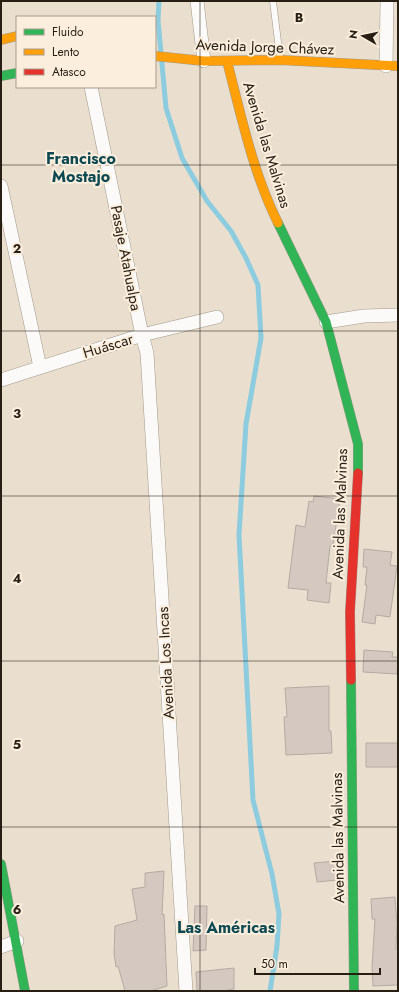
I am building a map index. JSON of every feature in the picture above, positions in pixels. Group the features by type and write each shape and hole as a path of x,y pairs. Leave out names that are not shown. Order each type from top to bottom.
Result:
{"street":[{"path":"197,1 204,61"},
{"path":"387,1 392,66"},
{"path":"1,40 16,36"},
{"name":"Avenida Jorge Chávez","path":"156,56 204,61 280,60 392,66"},
{"name":"Avenida las Malvinas","path":"228,61 245,132 268,204 326,322 358,444 350,612 354,991"},
{"path":"1,76 16,73"},
{"name":"Pasaje Atahualpa","path":"92,88 142,335"},
{"path":"1,186 40,367"},
{"path":"326,322 364,316 398,315"},
{"name":"Huáscar","path":"1,380 142,335 217,317"},
{"name":"Avenida Los Incas","path":"142,335 147,353 186,991"},
{"path":"1,864 26,991"},
{"path":"1,947 17,941"}],"lane":[{"path":"273,1 280,60"}],"building":[{"path":"314,496 340,499 333,546 330,546 326,583 331,583 329,603 307,600 308,590 288,588 296,525 305,527 309,501 313,502"},
{"path":"364,549 392,552 390,565 397,566 390,617 376,615 375,624 362,622 367,585 365,585 367,567 363,567"},
{"path":"364,650 393,652 392,657 398,657 397,674 363,672"},
{"path":"329,686 329,731 331,731 332,753 286,755 284,717 287,717 285,688"},
{"path":"366,743 398,743 398,767 366,767"},
{"path":"336,861 338,880 317,882 314,863"},
{"path":"164,871 162,915 164,914 167,986 151,991 125,991 118,966 116,967 114,953 115,926 137,920 132,889 145,887 145,873"},
{"path":"395,897 397,924 396,949 398,949 398,985 373,986 372,967 375,919 372,919 371,899"},
{"path":"195,906 207,906 206,950 193,951"},
{"path":"234,968 234,989 223,991 197,991 196,972"}],"waterway":[{"path":"159,1 158,20 166,108 182,158 207,201 231,231 246,258 258,285 261,338 246,424 239,535 253,800 272,874 279,914 277,946 270,991"}],"traffic: fast":[{"path":"1,76 16,73"},
{"path":"278,223 326,322 358,444 358,473"},
{"path":"351,680 354,991"},
{"path":"1,864 25,991"}],"traffic: slow":[{"path":"1,40 16,36"},
{"path":"156,56 204,61 280,60 398,66"},
{"path":"227,61 261,184 278,223"}],"traffic: jam":[{"path":"351,680 350,612 358,473"}],"district":[{"name":"Francisco Mostajo","path":"81,167"},
{"name":"Las Américas","path":"226,927"}]}
